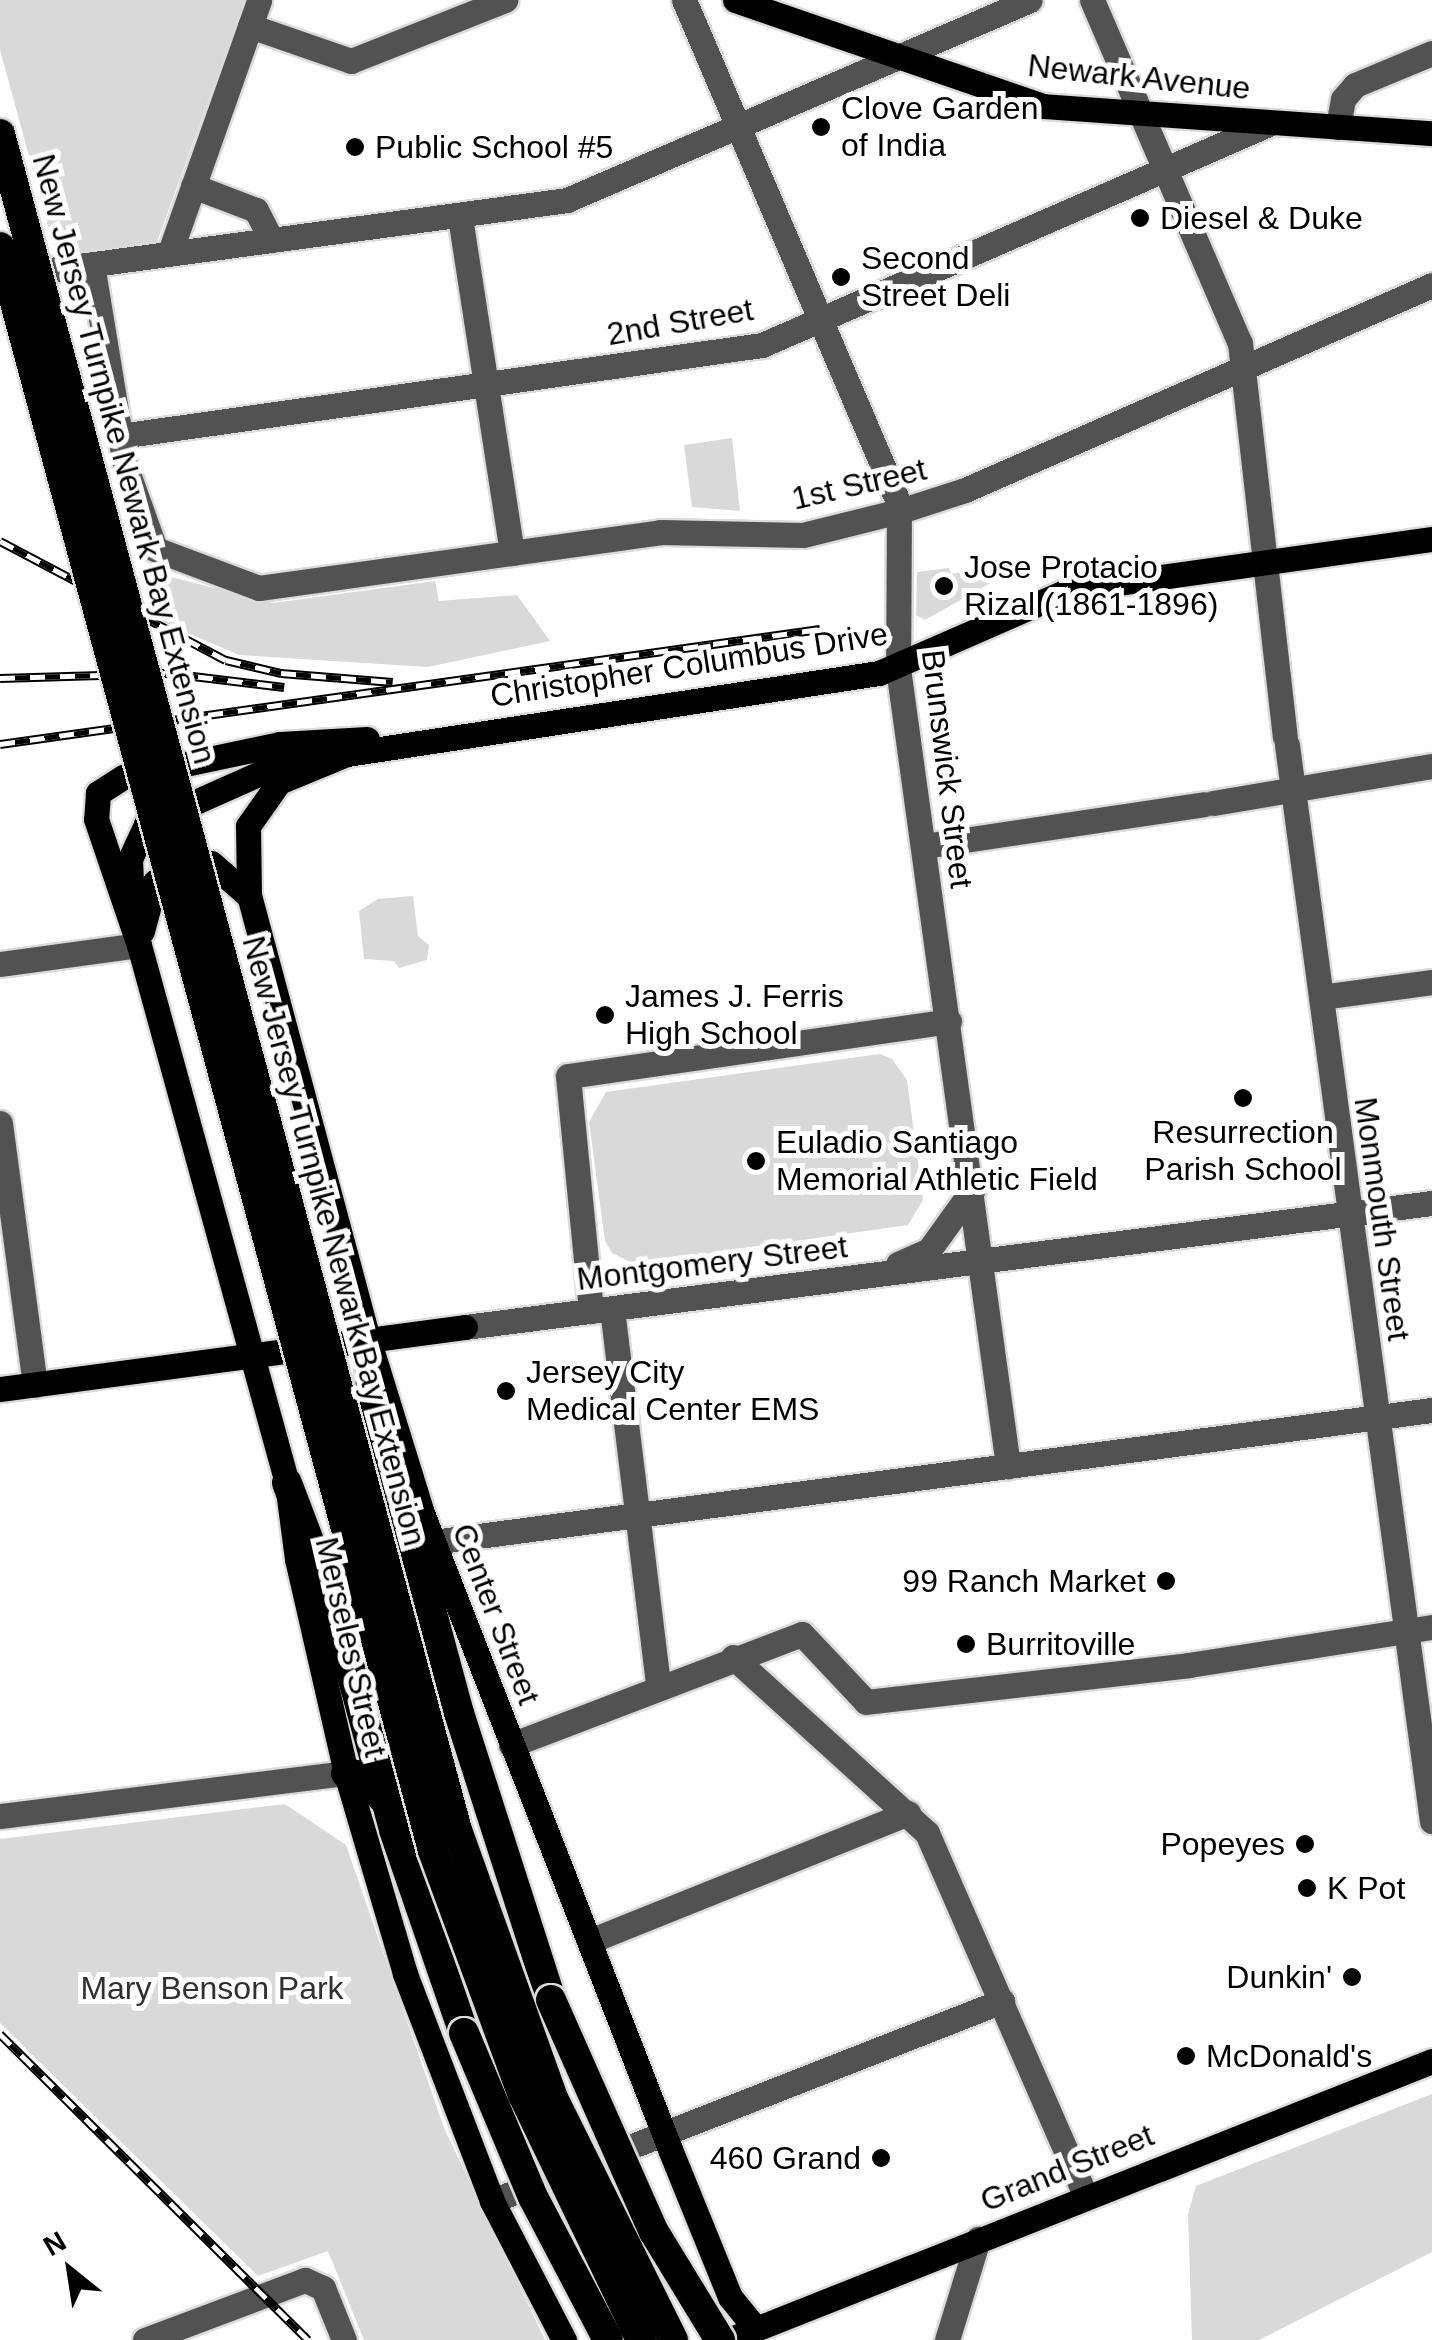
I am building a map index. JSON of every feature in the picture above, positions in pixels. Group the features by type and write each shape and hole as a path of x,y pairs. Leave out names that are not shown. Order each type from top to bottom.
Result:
{"highway":[{"name":"New Jersey Turnpike Newark Bay Extension","path":"0,134 457,1830 552,2096 673,2340"},
{"name":"New Jersey Turnpike Newark Bay Extension","path":"0,248 437,1864 538,2130 641,2340"},
{"path":"368,1339 371,1387 459,1712 551,2000 654,2232 720,2340"},
{"path":"286,1483 330,1599 385,1800 464,2033 532,2198 608,2340"},
{"path":"346,1773 362,1776 385,1800"}],"main road":[{"name":"Newark Avenue","path":"735,0 1042,106 1432,133"},
{"name":"Christopher Columbus Drive","path":"249,896 244,841 268,791 325,760 417,739 898,668 1069,590 1432,539"},
{"name":"Christopher Columbus Drive","path":"139,945 130,872 132,848 146,824 292,758 376,739"},
{"name":"Christopher Columbus Drive","path":"139,945 96,819 102,788 123,776 280,744 417,739"},
{"path":"139,945 155,882 172,863 210,863 249,896"},
{"name":"Center Street","path":"249,896 368,1339 433,1542 730,2297 760,2334"},
{"name":"Merseles Street","path":"139,945 286,1483 297,1560 346,1773 406,1974 492,2201 564,2340"},
{"name":"Montgomery Street","path":"0,1389 466,1328"},
{"name":"Grand Street","path":"728,2340 760,2334 978,2239 1432,2061"}],"street":[{"path":"170,252 258,0"},
{"path":"250,26 351,61 505,0"},
{"name":"Brunswick Street","path":"684,0 900,511 898,668 984,1262 1008,1466"},
{"path":"0,277 460,217 584,194 1030,0"},
{"name":"Monmouth Street","path":"1092,0 1240,343 1262,563 1432,1821"},
{"path":"1338,127 1343,99 1355,85 1432,53"},
{"name":"2nd Street","path":"120,436 762,345 1271,123"},
{"path":"193,186 256,210 271,240"},
{"path":"460,217 512,553"},
{"path":"92,264 120,436"},
{"name":"1st Street","path":"120,436 152,543 260,588 674,531 803,535 965,490 1432,285"},
{"path":"924,846 1293,791 1432,766"},
{"path":"0,964 139,945"},
{"path":"1320,997 1432,982"},
{"path":"658,1685 626,1416 602,1310 568,1076 949,1020"},
{"path":"0,1122 35,1385"},
{"path":"874,1276 929,1250 973,1189"},
{"name":"Montgomery Street","path":"466,1328 1432,1203"},
{"path":"433,1542 1432,1410"},
{"path":"511,1745 732,1656 802,1634 866,1702 1153,1670 1432,1627"},
{"path":"732,1656 928,1833 1086,2198"},
{"path":"0,1816 346,1773"},
{"path":"590,1941 908,1813"},
{"path":"492,2201 1002,2001"},
{"path":"947,2340 978,2239"},
{"path":"145,2340 305,2280 323,2288 344,2340"}],"green space":[{"path":"0,0 245,0 157,242 56,255 0,50"},
{"path":"732,438 740,511 692,507 684,445"},
{"path":"949,568 951,574 984,569 1003,576 925,620 916,615 917,572"},
{"path":"140,569 273,603 435,581 439,601 517,595 550,641 428,667 239,655 153,618"},
{"path":"413,896 418,936 429,945 427,960 399,968 394,961 364,959 359,911 378,899"},
{"name":"Euladio Santiago Memorial Athletic Field","path":"880,1054 892,1059 907,1080 923,1200 908,1225 634,1264 612,1253 605,1241 589,1122 606,1092"},
{"name":"Mary Benson Park","path":"285,1804 346,1845 444,2128 545,2340 364,2340 328,2251 258,2276 0,2023 0,1839"},
{"path":"1432,2094 1432,2252 1259,2340 1192,2340 1188,2214 1196,2186"}],"railway":[{"path":"0,541 226,660 281,673 393,682"},
{"path":"0,744 820,629"},
{"path":"0,678 168,673 284,687"},
{"path":"0,2034 308,2340"}],"place":[{"name":"Clove Garden of India","path":"821,127"},
{"name":"Public School #5","path":"355,147"},
{"name":"Diesel & Duke","path":"1140,218"},
{"name":"Second Street Deli","path":"841,277"},
{"name":"Jose Protacio Rizal (1861-1896)","path":"944,586"},
{"name":"James J. Ferris High School","path":"605,1015"},
{"name":"Resurrection Parish School","path":"1243,1098"},
{"name":"Euladio Santiago Memorial Athletic Field","path":"756,1161"},
{"name":"Jersey City Medical Center EMS","path":"506,1391"},
{"name":"99 Ranch Market","path":"1166,1581"},
{"name":"Burritoville","path":"966,1644"},
{"name":"Popeyes","path":"1305,1844"},
{"name":"K Pot","path":"1307,1888"},
{"name":"Dunkin'","path":"1352,1977"},
{"name":"McDonald's","path":"1186,2056"},
{"name":"460 Grand","path":"881,2158"}]}
